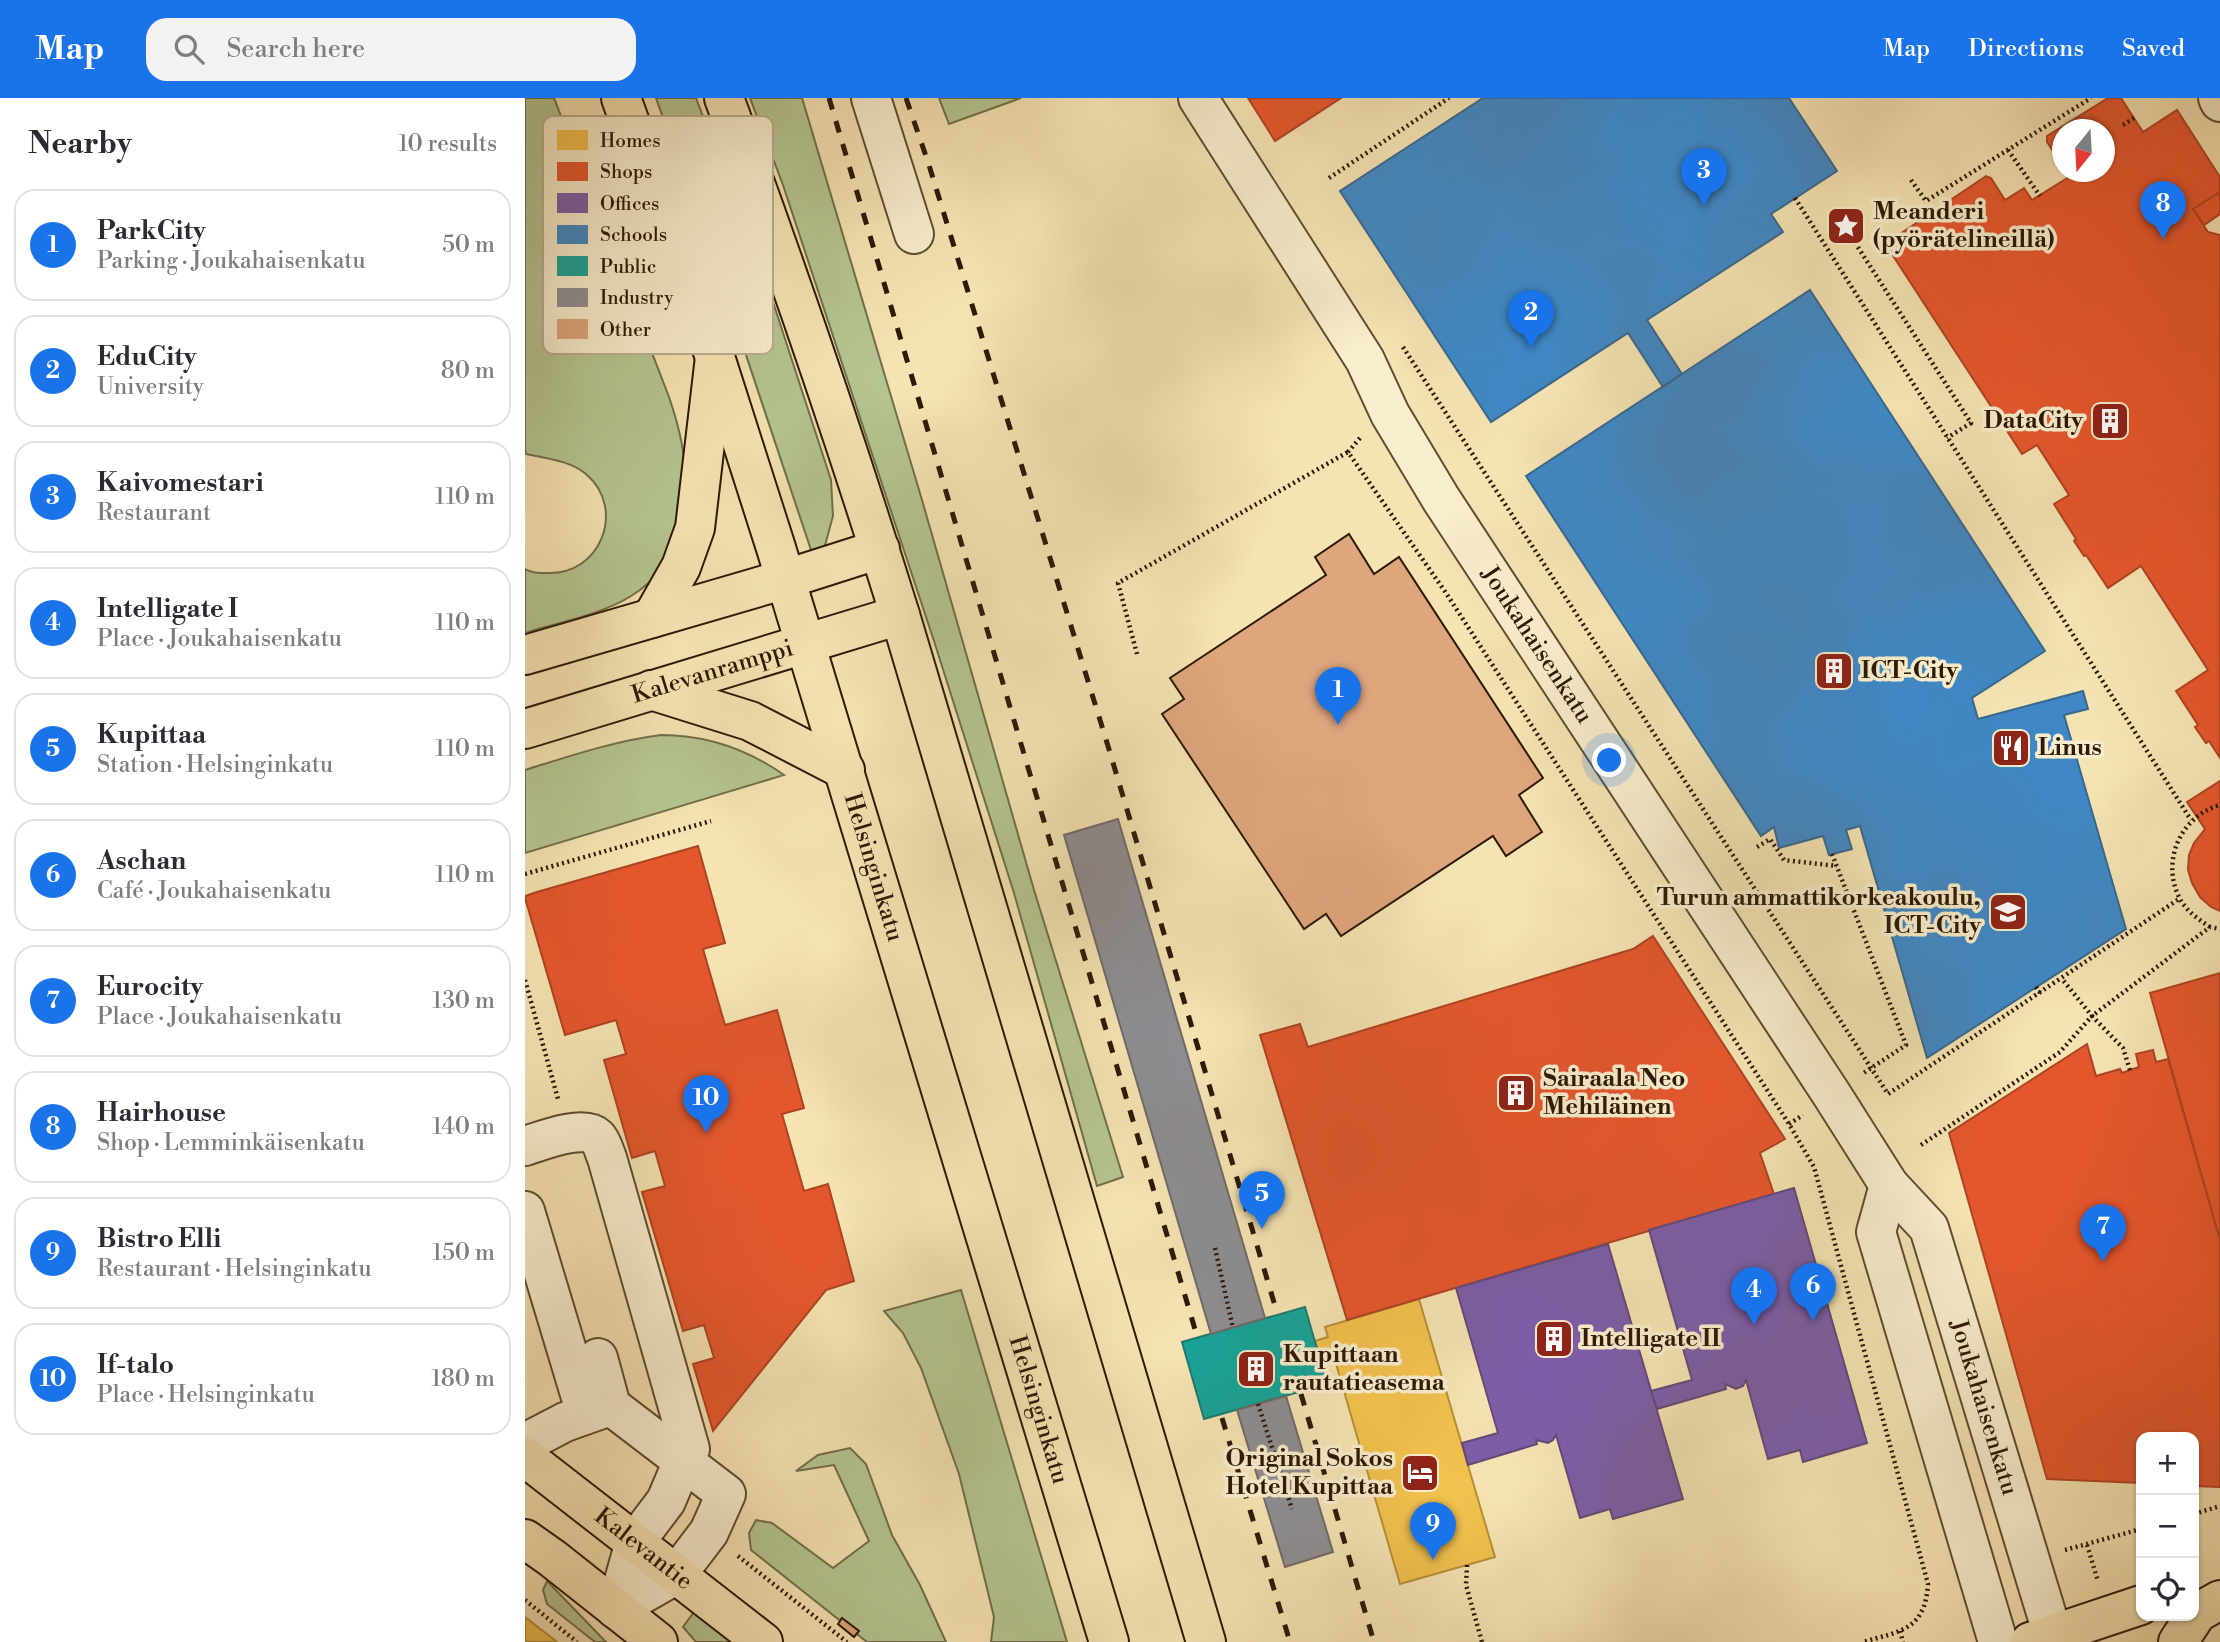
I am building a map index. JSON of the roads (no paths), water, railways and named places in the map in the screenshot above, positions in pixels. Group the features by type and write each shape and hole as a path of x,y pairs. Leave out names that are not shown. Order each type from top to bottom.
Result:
{"main road":[{"name":"Helsinginkatu","path":"621,98 628,116"},
{"path":"723,98 730,116"},
{"path":"773,236 880,549 1162,1486 1206,1642"},
{"name":"Helsinginkatu","path":"714,354 845,770 1109,1642"},
{"path":"652,618 681,567 695,528 715,357"},
{"path":"525,654 786,579 880,549"},
{"name":"Kalevanramppi","path":"525,729 900,615"},
{"path":"651,690 757,724 845,770"},
{"name":"Kalevantie","path":"525,1457 763,1642"},
{"path":"525,1539 658,1642"},
{"path":"2046,1640 2136,1607"}],"street":[{"path":"871,98 914,234"},
{"name":"Joukahaisenkatu","path":"1198,98 1365,360 1390,414 1417,461 1889,1185 1929,1228 2046,1640"},
{"path":"525,1146 581,1130 591,1132 599,1139 607,1158 686,1455 666,1501 635,1542 616,1609"},
{"path":"1889,1185 1876,1232 1998,1642"},
{"path":"525,1211 598,1410 686,1455"},
{"path":"598,1410 606,1356 686,1455 726,1494 709,1532 677,1574 616,1609"},
{"path":"525,1443 598,1410"}],"railway":[{"path":"829,98 1197,1336"},
{"path":"906,98 1108,746 1276,1309"},
{"path":"1301,1394 1374,1642"},
{"path":"1222,1418 1290,1642"}],"place":[{"name":"Kaivomestari","path":"1704,206"},
{"name":"Meanderi (pyörätelineillä)","path":"1846,226"},
{"name":"Hairhouse","path":"2163,239"},
{"name":"EduCity","path":"1531,348"},
{"name":"DataCity","path":"2110,421"},
{"name":"ICT-City","path":"1834,671"},
{"name":"ParkCity","path":"1338,725"},
{"name":"Linus","path":"2011,748"},
{"name":"Turun ammattikorkeakoulu, ICT-City","path":"2008,912"},
{"name":"Sairaala Neo Mehiläinen","path":"1516,1093"},
{"name":"If-talo","path":"706,1133"},
{"name":"Kupittaa","path":"1262,1229"},
{"name":"Eurocity","path":"2103,1262"},
{"name":"Aschan","path":"1813,1321"},
{"name":"Intelligate I","path":"1754,1325"},
{"name":"Intelligate II","path":"1554,1339"},
{"name":"Kupittaan rautatieasema","path":"1256,1369"},
{"name":"Original Sokos Hotel Kupittaa","path":"1420,1473"},
{"name":"Bistro Elli","path":"1433,1560"}]}
